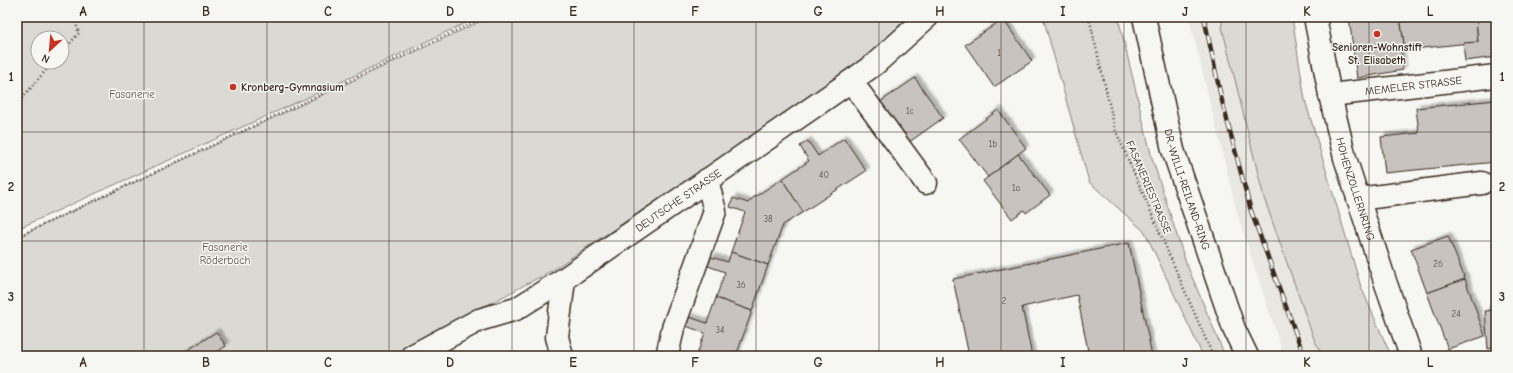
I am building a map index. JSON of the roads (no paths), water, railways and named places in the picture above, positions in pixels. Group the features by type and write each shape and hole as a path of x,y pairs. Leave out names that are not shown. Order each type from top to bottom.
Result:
{"main road":[{"name":"DEUTSCHE STRASSE","path":"412,356 479,320 516,309 564,279 875,64 927,17"},
{"name":"DR.-WILLI-REILAND-RING","path":"1144,17 1173,150 1234,329 1247,356"},
{"name":"HOHENZOLLERNRING","path":"1315,17 1330,94 1345,158 1411,356"},
{"name":"MEMELER STRASSE","path":"1330,94 1496,76"},
{"path":"851,81 926,183"},
{"path":"667,356 673,328 715,211 707,180"},
{"path":"1358,199 1482,183"},
{"path":"562,356 558,337 564,279"}],"railway":[{"path":"1204,17 1221,97 1251,211 1304,356"}],"place":[{"name":"Senioren-Wohnstift St. Elisabeth","path":"1377,34"},
{"name":"Kronberg-Gymnasium","path":"233,87"}],"park label":[{"name":"Fasanerie","path":"132,94"},
{"name":"Fasanerie Röderbach","path":"225,253"}]}
